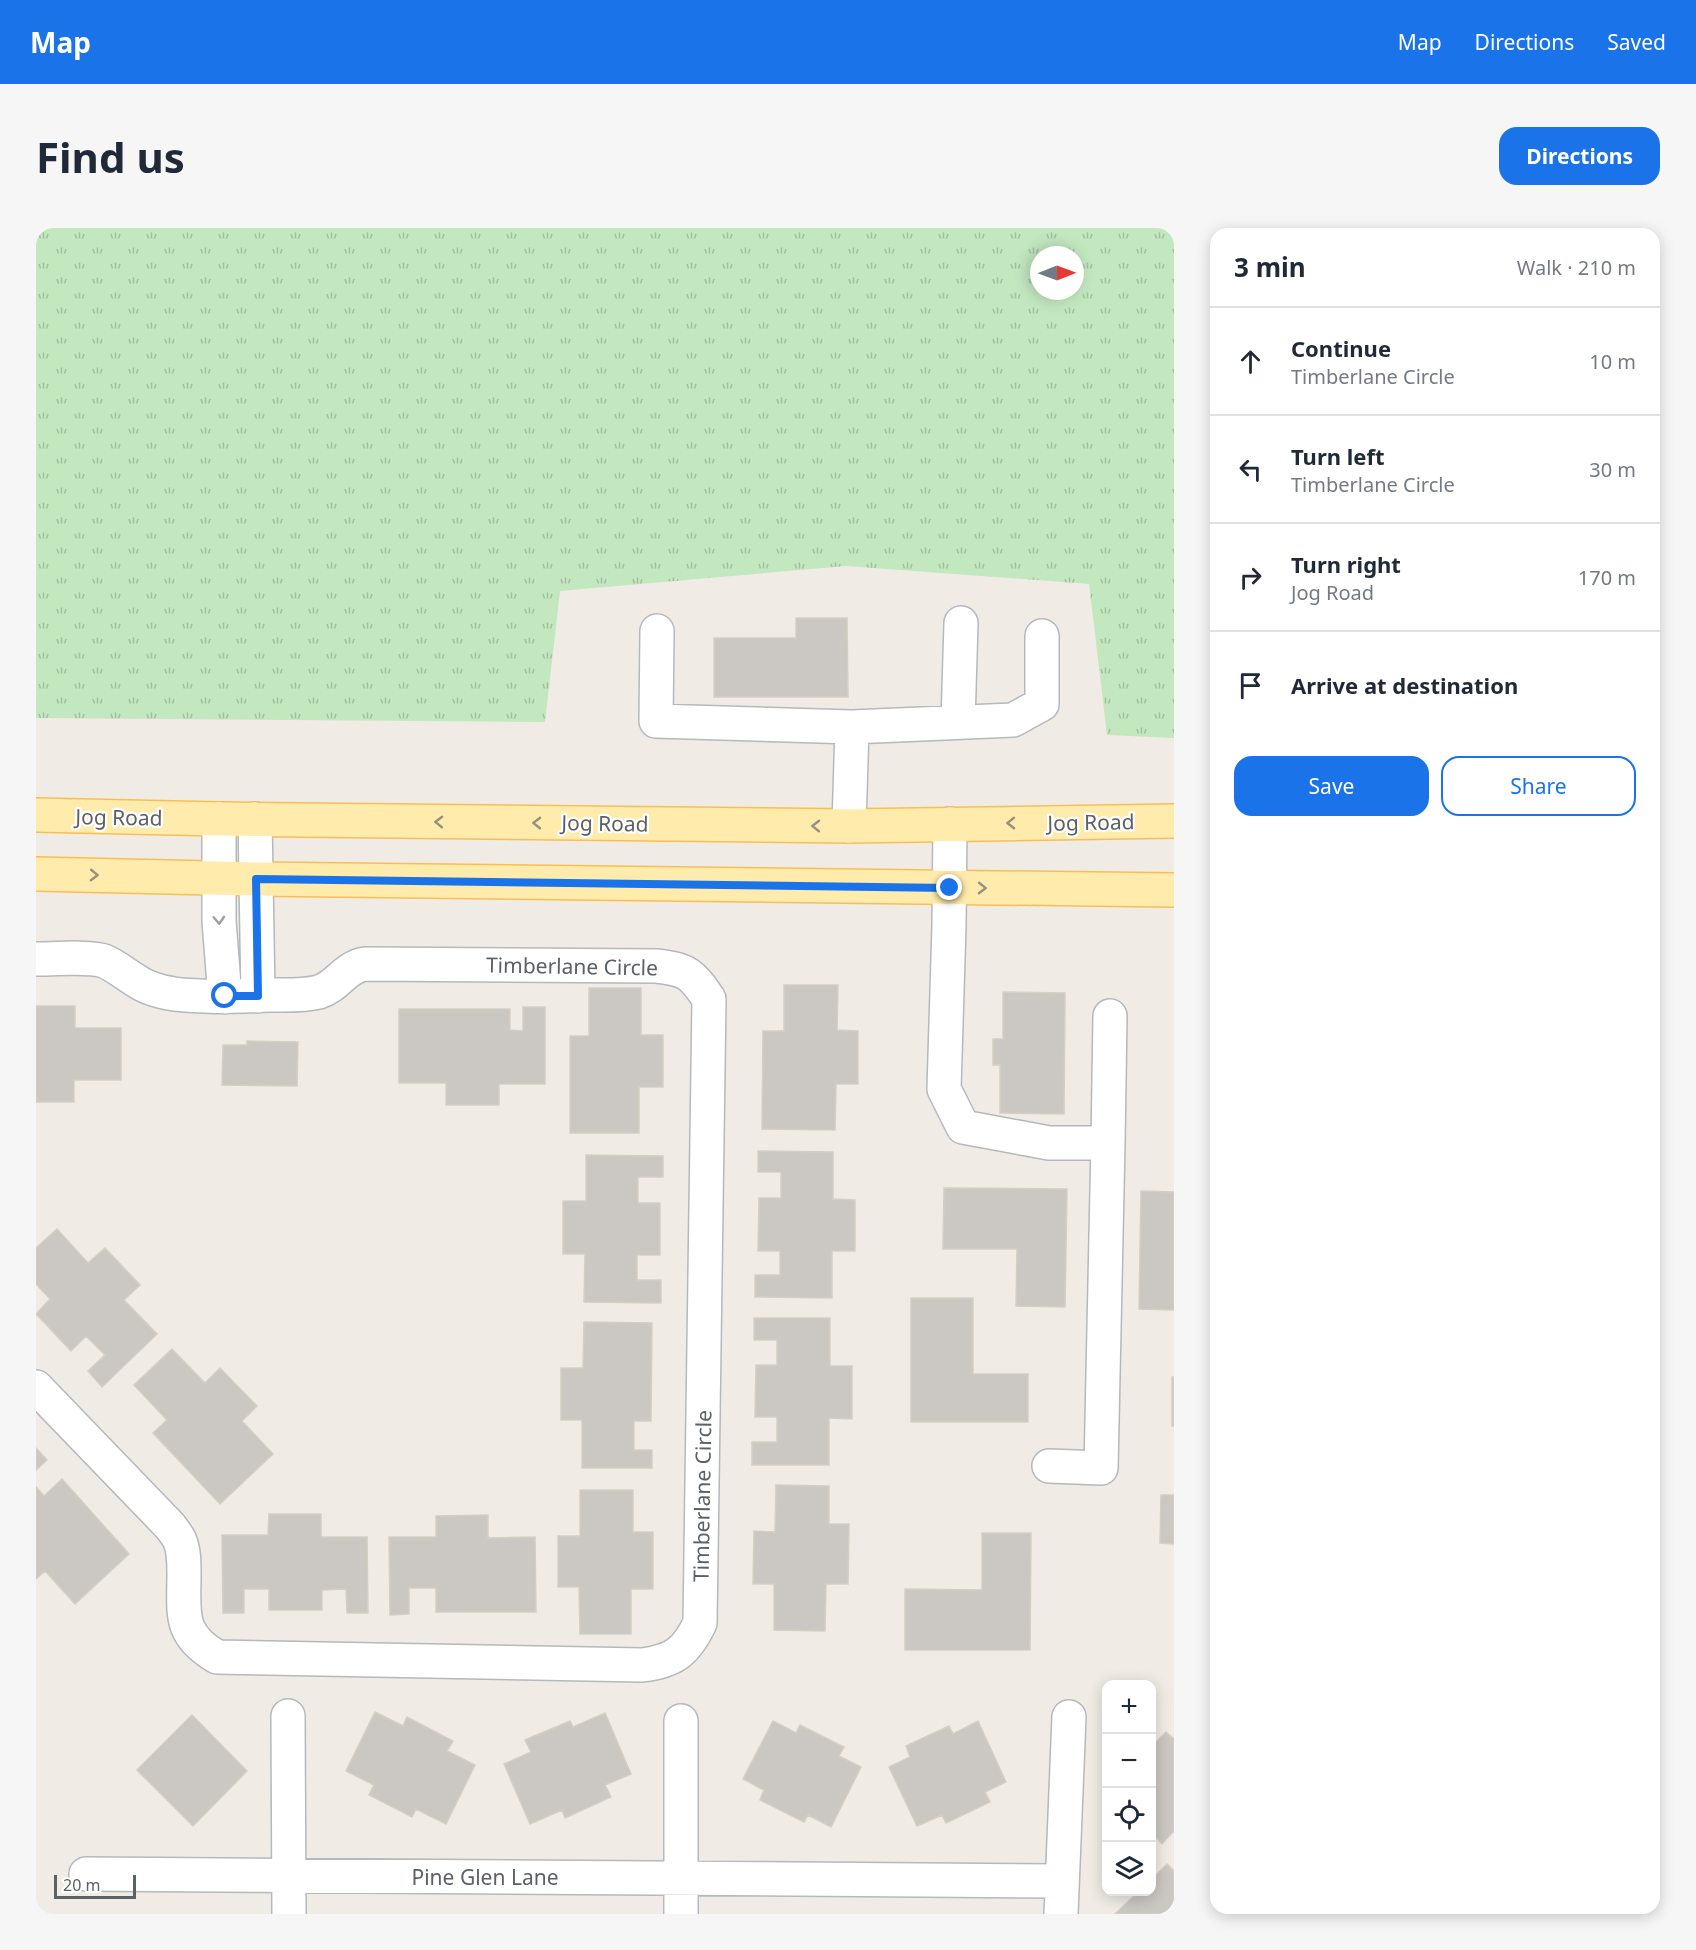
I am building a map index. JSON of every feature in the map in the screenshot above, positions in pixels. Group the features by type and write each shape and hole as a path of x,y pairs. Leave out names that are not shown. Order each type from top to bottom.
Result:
{"main road":[{"name":"Jog Road","path":"36,814 219,819 849,826 1174,821"},
{"path":"36,874 256,879 1174,890"}],"street":[{"path":"958,722 960,624"},
{"path":"657,631 656,722 852,727 1013,720 1042,704 1042,636"},
{"path":"849,826 852,727"},
{"path":"219,819 218,878 225,996"},
{"path":"255,819 258,996"},
{"path":"950,824 944,1089 963,1127 1049,1143 1108,1143"},
{"name":"Timberlane Circle","path":"36,959 102,960 120,969 137,982 155,989 174,994 225,996 307,994 321,991 333,984 348,970 365,964 676,968 694,977 710,999 700,1623 692,1641 679,1654 661,1663 642,1665 217,1657 199,1646 188,1629 184,1610 184,1561 180,1542 170,1526 36,1387"},
{"path":"1049,1466 1101,1468 1110,1016"},
{"path":"288,1716 289,1914"},
{"path":"1061,1914 1069,1717"},
{"path":"681,1721 681,1914"},
{"name":"Pine Glen Lane","path":"86,1874 1061,1881"}],"green space":[{"path":"36,228 1174,228 1174,738 1107,735 1089,584 846,566 560,591 545,722 36,718"}],"building":[{"path":"796,618 847,618 848,697 714,697 714,638 796,638"},
{"path":"784,985 838,985 837,1030 858,1031 858,1084 836,1084 835,1130 762,1129 763,1031 784,1031"},
{"path":"589,988 641,988 641,1035 663,1035 663,1087 639,1087 639,1133 570,1133 570,1036 589,1036"},
{"path":"1003,992 1065,993 1064,1114 1000,1113 1000,1065 993,1065 993,1039 1003,1039"},
{"path":"36,1006 75,1006 75,1028 121,1028 121,1080 74,1080 74,1102 36,1102"},
{"path":"523,1007 545,1007 545,1084 499,1084 499,1105 446,1105 446,1083 399,1083 399,1009 510,1009 510,1030 523,1031"},
{"path":"247,1041 298,1042 297,1086 222,1085 223,1045 247,1045"},
{"path":"758,1151 833,1152 833,1199 855,1200 855,1251 832,1251 832,1298 755,1297 755,1275 780,1275 780,1251 758,1251 759,1198 781,1198 781,1172 758,1172"},
{"path":"586,1155 663,1156 663,1177 638,1177 638,1203 660,1203 660,1255 637,1255 637,1280 661,1280 661,1303 584,1302 585,1254 563,1254 563,1201 586,1201"},
{"path":"944,1188 1067,1189 1065,1307 1016,1306 1017,1249 943,1249"},
{"path":"1141,1191 1174,1192 1174,1310 1139,1309"},
{"path":"57,1229 88,1263 105,1248 140,1285 124,1300 157,1334 102,1387 88,1371 105,1355 86,1336 71,1351 36,1314 50,1299 36,1284 36,1248"},
{"path":"911,1298 973,1298 973,1374 1028,1374 1028,1422 911,1422"},
{"path":"754,1318 830,1318 830,1366 852,1366 852,1419 829,1418 829,1465 752,1465 752,1442 777,1442 777,1417 755,1417 756,1365 777,1365 777,1340 754,1340"},
{"path":"584,1322 652,1323 651,1421 634,1421 634,1450 652,1450 652,1468 582,1468 582,1420 561,1420 561,1368 583,1368"},
{"path":"172,1349 205,1383 220,1368 257,1406 242,1421 273,1454 220,1504 153,1433 167,1420 134,1385"},
{"path":"1172,1377 1174,1377 1174,1426 1172,1426"},
{"path":"36,1448 47,1460 36,1470"},
{"path":"62,1479 129,1554 75,1604 45,1571 36,1579 36,1487 44,1496"},
{"path":"776,1485 829,1486 829,1524 849,1524 848,1584 826,1584 825,1631 774,1630 774,1584 753,1584 754,1531 775,1532"},
{"path":"580,1490 633,1490 633,1532 653,1532 653,1589 631,1589 631,1634 580,1634 579,1587 558,1587 558,1536 580,1536"},
{"path":"1161,1495 1174,1495 1174,1544 1160,1543"},
{"path":"269,1514 321,1514 321,1537 367,1537 368,1613 347,1613 346,1589 322,1590 322,1610 269,1610 269,1589 244,1589 244,1613 223,1613 222,1535 268,1535"},
{"path":"488,1515 488,1538 535,1537 536,1612 436,1612 436,1588 409,1588 409,1614 390,1615 389,1537 436,1537 436,1516"},
{"path":"982,1533 1031,1533 1030,1650 905,1650 905,1589 982,1590"},
{"path":"375,1712 403,1726 407,1717 453,1741 447,1751 475,1765 446,1824 416,1809 412,1817 369,1795 374,1785 346,1771"},
{"path":"605,1713 631,1774 605,1785 611,1797 565,1818 562,1810 530,1824 504,1764 531,1752 525,1740 570,1721 573,1727"},
{"path":"192,1715 247,1771 193,1826 137,1770"},
{"path":"773,1721 796,1733 800,1725 844,1747 839,1756 861,1767 831,1827 808,1815 804,1822 760,1800 764,1790 743,1779"},
{"path":"978,1721 1006,1782 985,1792 990,1802 946,1823 942,1815 917,1826 889,1767 910,1757 906,1746 949,1726 953,1734"},
{"path":"1166,1732 1174,1739 1174,1831 1162,1844 1156,1837 1156,1742"},
{"path":"1167,1864 1174,1871 1174,1914 1115,1914 1134,1896 1156,1896 1156,1875"}],"route":[{"path":"225,996 258,996 256,879 950,888"}]}
